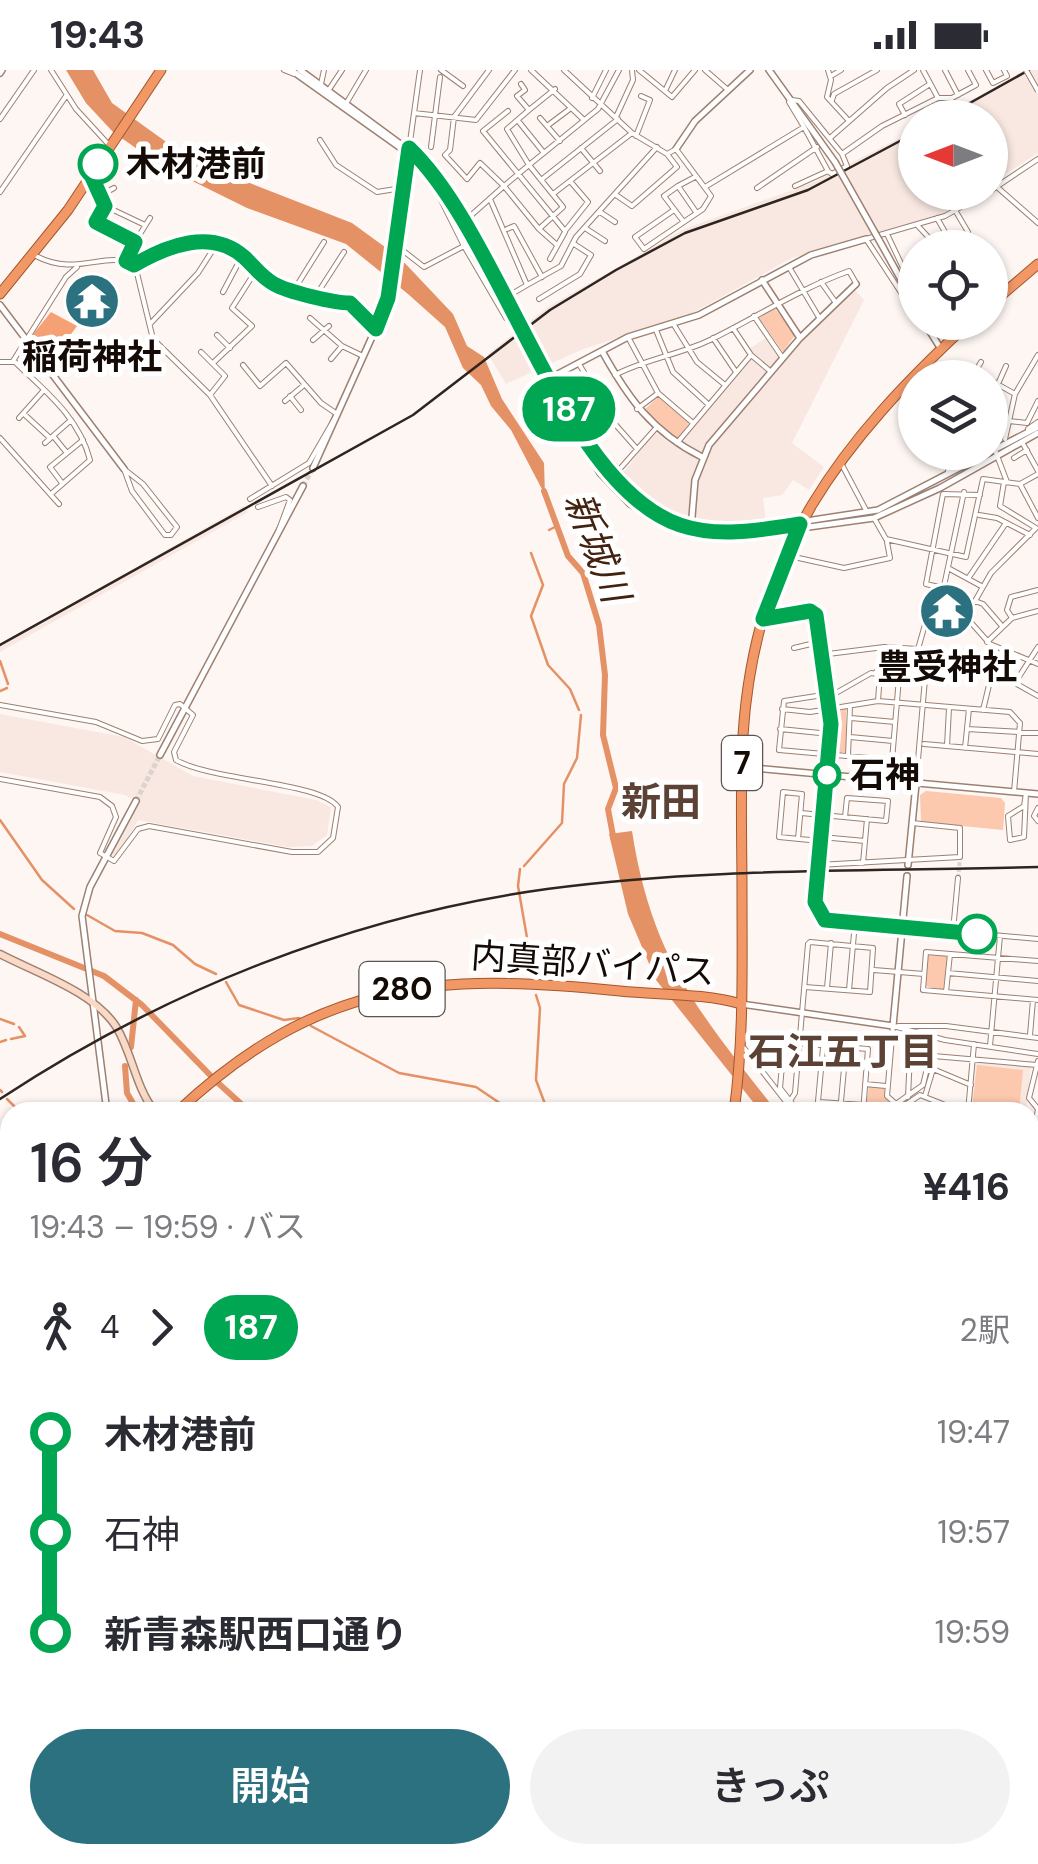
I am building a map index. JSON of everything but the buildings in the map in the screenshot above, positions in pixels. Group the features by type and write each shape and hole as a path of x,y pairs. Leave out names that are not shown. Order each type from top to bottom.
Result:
{"highway":[{"path":"0,294 91,175 161,70"},
{"path":"1008,290 1038,264"},
{"name":"7","path":"732,1102 739,1044 742,767 748,694 763,619 785,555 840,458 883,405 951,340"},
{"name":"内真部バイパス","path":"189,1102 232,1065 278,1035 334,1008 400,989 491,980 740,1004"}],"main road":[{"path":"0,954 92,1003 115,1026 148,1102"}],"street":[{"path":"0,119 34,70"},
{"path":"51,70 66,96 112,142"},
{"path":"288,70 301,72 347,102 409,151 435,182 617,493 654,519 736,537 870,515 941,491 972,470"},
{"path":"321,84 324,70"},
{"path":"328,92 342,70"},
{"path":"347,102 366,70"},
{"path":"313,468 376,329 389,286 420,70"},
{"path":"441,70 462,86"},
{"path":"454,77 459,70"},
{"path":"490,70 454,116 450,150 445,155 467,178 480,163 557,245"},
{"path":"414,113 476,120 515,70"},
{"path":"531,70 555,88 584,120"},
{"path":"564,70 634,135 658,147 677,166 632,206 616,195"},
{"path":"570,76 574,70"},
{"path":"592,98 606,70"},
{"path":"467,220 601,106 620,70"},
{"path":"541,180 617,119 633,80 632,70"},
{"path":"639,70 672,97 695,70"},
{"path":"665,90 675,70"},
{"path":"705,70 728,90"},
{"path":"666,154 676,149 695,121 750,70"},
{"path":"769,70 835,162 898,274"},
{"path":"841,70 829,73 827,97 849,121"},
{"path":"832,100 834,94 877,70"},
{"path":"830,138 914,70"},
{"path":"924,70 938,98"},
{"path":"946,70 958,95"},
{"path":"934,100 958,95 976,85 968,70"},
{"path":"986,70 993,83 1006,76 1004,70"},
{"path":"1026,70 1038,92"},
{"path":"301,72 409,151"},
{"path":"431,147 440,78"},
{"path":"520,84 525,90 517,96 529,110"},
{"path":"905,100 931,84"},
{"path":"506,129 555,88"},
{"path":"0,192 66,96"},
{"path":"552,194 634,135 650,100 641,96"},
{"path":"789,97 828,172"},
{"path":"789,97 798,101 830,138 848,166 796,186"},
{"path":"547,126 572,107"},
{"path":"508,111 483,131 565,231"},
{"path":"540,118 560,140"},
{"path":"498,119 563,207 539,228"},
{"path":"842,154 898,120"},
{"path":"518,121 544,153"},
{"path":"704,187 804,127"},
{"path":"320,140 336,165 377,192 404,188"},
{"path":"510,295 561,266 572,242 658,147"},
{"path":"757,188 818,147"},
{"path":"582,148 600,172"},
{"path":"674,210 635,238 644,249 696,212 711,196 676,149"},
{"path":"1008,179 1038,159"},
{"path":"91,175 103,194 105,206 96,222 135,242"},
{"path":"655,203 696,176"},
{"path":"550,258 588,202 570,180"},
{"path":"435,182 446,183 518,310 506,318 432,188 435,182"},
{"path":"678,186 696,212"},
{"path":"103,194 114,188"},
{"path":"664,196 684,221"},
{"path":"1008,197 1038,222"},
{"path":"490,199 527,285"},
{"path":"105,206 145,225"},
{"path":"628,494 630,483 596,445 556,375 628,337 674,325 788,265 918,226 955,210 967,230"},
{"path":"600,212 615,222"},
{"path":"126,261 150,218"},
{"path":"937,218 944,230"},
{"path":"506,230 514,226 542,277"},
{"path":"918,226 922,230"},
{"path":"586,228 605,241"},
{"path":"887,234 898,258"},
{"path":"866,239 898,288"},
{"path":"294,290 324,242"},
{"path":"539,299 580,274 591,255 572,242"},
{"path":"134,265 167,246 216,245 242,256 276,286 316,294 337,304 350,303 376,329"},
{"path":"150,324 198,273 216,245"},
{"path":"396,248 424,267 464,246"},
{"path":"316,294 344,252"},
{"path":"32,253 77,267 126,261 134,265 153,339 210,395 272,486"},
{"path":"222,292 242,256"},
{"path":"788,265 820,319"},
{"path":"13,362 66,276 77,267"},
{"path":"213,363 252,326 232,308 256,271"},
{"path":"615,375 638,362 688,350 821,282 849,272 856,284 782,357 702,456 695,480 691,530"},
{"path":"762,280 800,338"},
{"path":"821,282 836,302"},
{"path":"0,305 124,469 143,484 177,527 170,535 132,491 124,469"},
{"path":"754,316 782,357"},
{"path":"310,318 342,346 363,356"},
{"path":"674,325 688,350 725,385"},
{"path":"313,340 329,326"},
{"path":"732,328 751,355 770,371"},
{"path":"656,330 664,356 681,382 709,404"},
{"path":"217,335 230,348"},
{"path":"628,337 658,394 693,423"},
{"path":"713,338 736,372"},
{"path":"935,340 941,349"},
{"path":"331,359 342,346"},
{"path":"602,351 637,409 676,444 702,456"},
{"path":"200,352 225,376 210,395"},
{"path":"676,444 751,355"},
{"path":"1008,426 1015,394 1038,355"},
{"path":"0,362 13,362 44,390 83,440 90,460 51,494"},
{"path":"243,365 260,386 286,363 336,416"},
{"path":"579,364 615,424 638,449"},
{"path":"566,392 588,380"},
{"path":"302,410 287,399 304,384"},
{"path":"44,390 21,415 67,452"},
{"path":"1008,390 1015,394"},
{"path":"637,409 658,394"},
{"path":"1009,421 1027,423 1038,401"},
{"path":"250,499 309,463 336,416"},
{"path":"49,439 71,420"},
{"path":"576,427 606,472 628,494 691,530"},
{"path":"618,471 656,428"},
{"path":"1022,439 1030,438 1038,429"},
{"path":"1008,447 1038,429"},
{"path":"0,438 58,504"},
{"path":"886,539 952,554 969,554 983,480 1020,484 1038,473 1022,439"},
{"path":"62,483 50,466 83,440"},
{"path":"1014,458 1027,450"},
{"path":"785,555 844,568 890,558 886,539 840,458"},
{"path":"948,470 948,476"},
{"path":"870,515 960,470"},
{"path":"975,602 983,587 1037,527 1000,506 1005,482 1002,470"},
{"path":"1020,484 1038,518"},
{"path":"160,756 303,486"},
{"path":"941,491 962,490 980,495"},
{"path":"944,587 962,490"},
{"path":"941,491 926,584 960,592 958,609 986,642 1038,664"},
{"path":"258,507 286,496 290,500 277,535"},
{"path":"978,515 1030,535"},
{"path":"970,577 1006,523"},
{"path":"948,568 983,587"},
{"path":"1012,618 1008,610 1011,597 1037,592"},
{"path":"918,649 932,600 952,611 975,602 984,604 1002,626"},
{"path":"986,642 1012,618 1038,611"},
{"path":"763,619 814,612 830,734 815,902 818,915 1038,939"},
{"path":"794,648 819,642"},
{"path":"878,701 878,673 884,647"},
{"path":"820,655 884,647 918,649 1015,683 1038,696"},
{"path":"1015,683 1038,647"},
{"path":"878,673 899,678 892,760 778,750 784,700 826,695 878,673"},
{"path":"983,710 991,677"},
{"path":"908,863 926,679"},
{"path":"782,709 829,709 878,701 1010,712 1020,723 1014,792"},
{"path":"0,705 96,722 142,741 158,739 175,705 186,707 193,714 174,752 176,760 195,771 296,789 335,801 338,807 334,838 308,853 149,826 138,830 118,861 99,850 116,817 112,806 100,797 0,779"},
{"path":"848,756 850,705"},
{"path":"947,746 949,708"},
{"path":"965,748 969,710"},
{"path":"851,718 895,722"},
{"path":"968,729 1038,734"},
{"path":"780,730 830,734"},
{"path":"850,737 893,741"},
{"path":"924,744 1038,754"},
{"path":"742,767 1038,794"},
{"path":"798,839 802,794 783,792 779,837 798,839 865,841"},
{"path":"1026,793 1024,837 1010,840 1008,816 1024,806 1026,793"},
{"path":"800,813 867,819 886,820 888,801 847,798 845,817"},
{"path":"106,1102 86,961 84,905 136,801"},
{"path":"1038,808 1034,816 1038,821"},
{"path":"863,863 867,819"},
{"path":"818,864 908,863 960,857 960,828 912,824"},
{"path":"894,1102 887,1096 907,876"},
{"path":"953,931 958,878"},
{"path":"848,990 855,922"},
{"path":"990,1046 1000,936"},
{"path":"804,986 870,992 873,948 810,942 804,986 800,1043 795,1093 790,1101 780,1088 784,1042 800,1043 868,1049 864,1102"},
{"path":"827,988 831,942"},
{"path":"1030,1037 1036,1000 923,990 926,952 1038,961"},
{"path":"946,992 950,954"},
{"path":"872,970 924,974"},
{"path":"948,973 1038,981"},
{"path":"740,1004 893,1026 1038,1038"},
{"path":"893,1026 1038,1054"},
{"path":"739,1044 788,1102"},
{"path":"967,1102 974,1044"},
{"path":"819,1102 824,1045"},
{"path":"841,1102 846,1047"},
{"path":"908,1096 910,1054 1038,1063 1030,1098 1033,1102"},
{"path":"899,1102 923,1085 930,1056"},
{"path":"926,1096 934,1069 971,1085"},
{"path":"866,1084 888,1086"},
{"path":"910,1102 920,1094 941,1102"}],"shaded area":[{"path":"66,70 93,70 112,103 176,149 224,173 352,223 400,258 453,314 467,346 484,357 502,399 544,463 545,495 511,430 491,406 481,385 463,368 445,327 408,294 346,244 247,208 160,165 113,132 86,103"},
{"path":"1025,70 1038,70 1038,153 1008,172 1008,100 971,100"},
{"path":"898,139 898,210 948,210 792,258 685,317 583,349 506,384 488,354 548,307 684,229 812,183"},
{"path":"853,288 864,300 792,443 824,467 809,490 793,480 782,495 763,498 766,524 733,528 681,521 641,499 635,483 623,473 655,432 676,447 753,355 749,349 767,337 784,361"},
{"path":"773,306 795,335 783,352 758,317"},
{"path":"51,312 77,326 50,363 30,338"},
{"path":"658,397 689,423 678,439 643,411"},
{"path":"244,506 248,512 0,652 0,644"},
{"path":"846,708 846,752 833,753 831,712"},
{"path":"0,714 124,737 193,776 316,800 331,807 327,835 312,846 288,847 138,820 117,858 112,855 139,803 125,795 0,772"},
{"path":"926,791 1001,798 1005,803 1003,830 921,822 920,795"},
{"path":"632,831 652,915 666,950 703,1014 769,1102 753,1102 656,980 628,914 609,834"},
{"path":"927,955 948,956 943,990 925,986"},
{"path":"975,1062 1031,1066 1027,1102 970,1102"},
{"path":"977,1065 1023,1070 1020,1102 973,1102"},
{"path":"869,1086 884,1087 885,1097 891,1102 867,1102"}],"waterway":[{"name":"新城川","path":"544,491 568,556 583,573 599,625 605,675 603,735 616,788 608,809 614,841"},
{"path":"549,530 557,526"},
{"path":"531,553 543,585 531,616 548,665 570,689 579,710"},
{"path":"0,661 8,684"},
{"path":"0,691 7,688"},
{"path":"524,866 562,823 564,784 577,758 581,715"},
{"path":"0,820 42,880 74,909"},
{"path":"520,869 518,886 534,978"},
{"path":"87,915 115,931 142,933 173,945 195,964 216,974"},
{"path":"0,934 104,976 142,1005 211,1076"},
{"path":"226,982 239,1005 284,1020 299,1018"},
{"path":"536,995 540,1008 536,1080 544,1102"},
{"path":"131,1047 136,1000"},
{"path":"0,1019 14,1024"},
{"path":"311,1026 399,1073 476,1087 498,1102"},
{"path":"11,1039 25,1036 19,1027"},
{"path":"0,1042 6,1040"},
{"path":"125,1066 127,1093 132,1102"},
{"path":"217,1082 239,1102"},
{"path":"7,1099 10,1102"}],"tunnel":[{"path":"303,486 313,468"},
{"path":"136,801 160,755"},
{"path":"958,878 960,858"}],"railway":[{"path":"975,100 1029,70"},
{"path":"0,645 413,415 550,310 616,270 685,233 808,190 898,142"},
{"path":"0,1099 127,1024 193,992 331,939 474,901 669,877 1038,867"}],"bus line":[{"name":"187","path":"98,164 91,175 103,194 105,206 96,222 135,242 126,261 134,265 182,242 225,245 276,286 316,294 337,304 350,303 376,329 388,298 409,148 443,190 578,426 621,489 646,508 691,528 734,532 800,524 763,619 810,611 816,615 831,724 815,902 818,915 825,920 977,934"}],"place":[{"name":"木材港前","path":"98,164"},
{"name":"稲荷神社","path":"92,301"},
{"name":"豊受神社","path":"947,611"},
{"name":"石神","path":"827,775"}],"district":[{"name":"新田","path":"661,802"},
{"name":"石江五丁目","path":"843,1052"}]}
